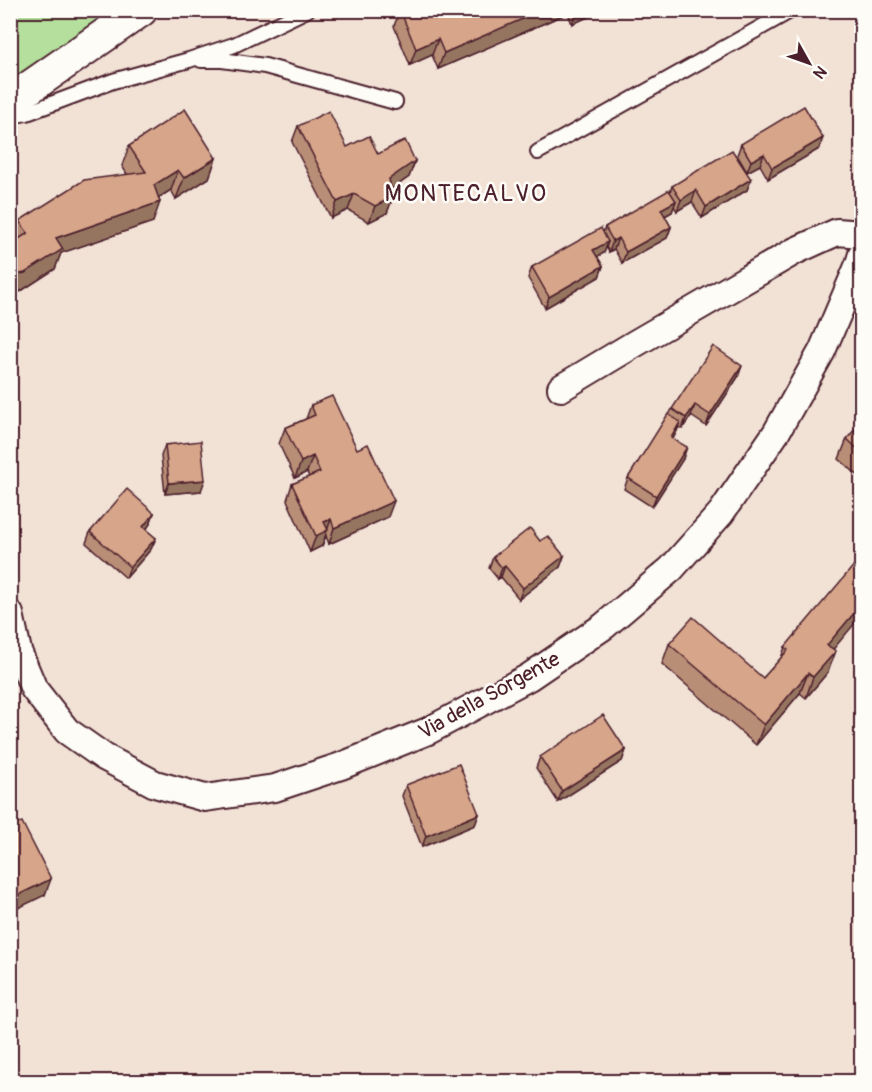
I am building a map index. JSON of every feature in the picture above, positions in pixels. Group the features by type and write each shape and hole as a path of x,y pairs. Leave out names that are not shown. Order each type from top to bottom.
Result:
{"street":[{"path":"10,101 141,10"},
{"path":"561,388 795,251 837,232 861,234"},
{"name":"Via della Sorgente","path":"10,614 18,651 34,689 66,731 104,757 165,787 205,798 275,788 341,766 428,732 529,677 604,626 671,569 722,513 776,433 822,351 859,264 861,254"}],"lane":[{"path":"10,116 27,113 113,81 234,45 307,10"},
{"path":"538,152 792,10"},
{"path":"189,60 222,60 265,66 395,102"}],"green space":[{"path":"11,11 130,11 11,90"}],"building":[{"path":"400,10 440,10 442,16 454,10 460,10 462,17 478,10 543,10 444,53 438,39 416,49"},
{"path":"804,106 823,138 772,168 764,154 751,161 741,144"},
{"path":"185,109 216,158 184,178 178,170 154,185 160,202 56,238 63,249 25,273 10,276 10,237 14,242 28,233 19,221 84,180 146,172 129,146"},
{"path":"329,111 347,147 369,136 378,154 405,140 415,161 389,179 393,197 375,206 354,194 337,202 298,126"},
{"path":"732,150 751,179 706,207 696,190 681,200 672,186"},
{"path":"669,190 676,201 661,209 671,227 626,252 618,238 613,241 605,227"},
{"path":"601,228 608,242 593,250 603,266 549,297 532,267"},
{"path":"713,346 742,366 710,415 695,405 686,418 672,409"},
{"path":"332,396 357,449 368,444 394,501 334,528 331,519 324,522 328,530 316,536 292,484 320,472 313,456 301,462 285,428 315,415 311,405"},
{"path":"668,414 680,422 671,438 687,447 656,496 628,478"},
{"path":"861,422 861,452 847,439"},
{"path":"201,441 205,480 169,483 165,445"},
{"path":"127,489 154,513 143,527 156,538 130,567 90,532"},
{"path":"530,528 540,541 548,536 564,556 523,588 505,566 502,568 493,557"},
{"path":"861,557 861,605 827,645 836,651 813,677 808,673 764,725 669,644 693,617 763,678 788,650 785,647"},
{"path":"603,715 626,750 562,791 540,757"},
{"path":"459,764 479,814 426,836 406,785"},
{"path":"22,822 51,879 10,899 10,827"}],"district":[{"name":"MONTECALVO","path":"466,193"}]}
